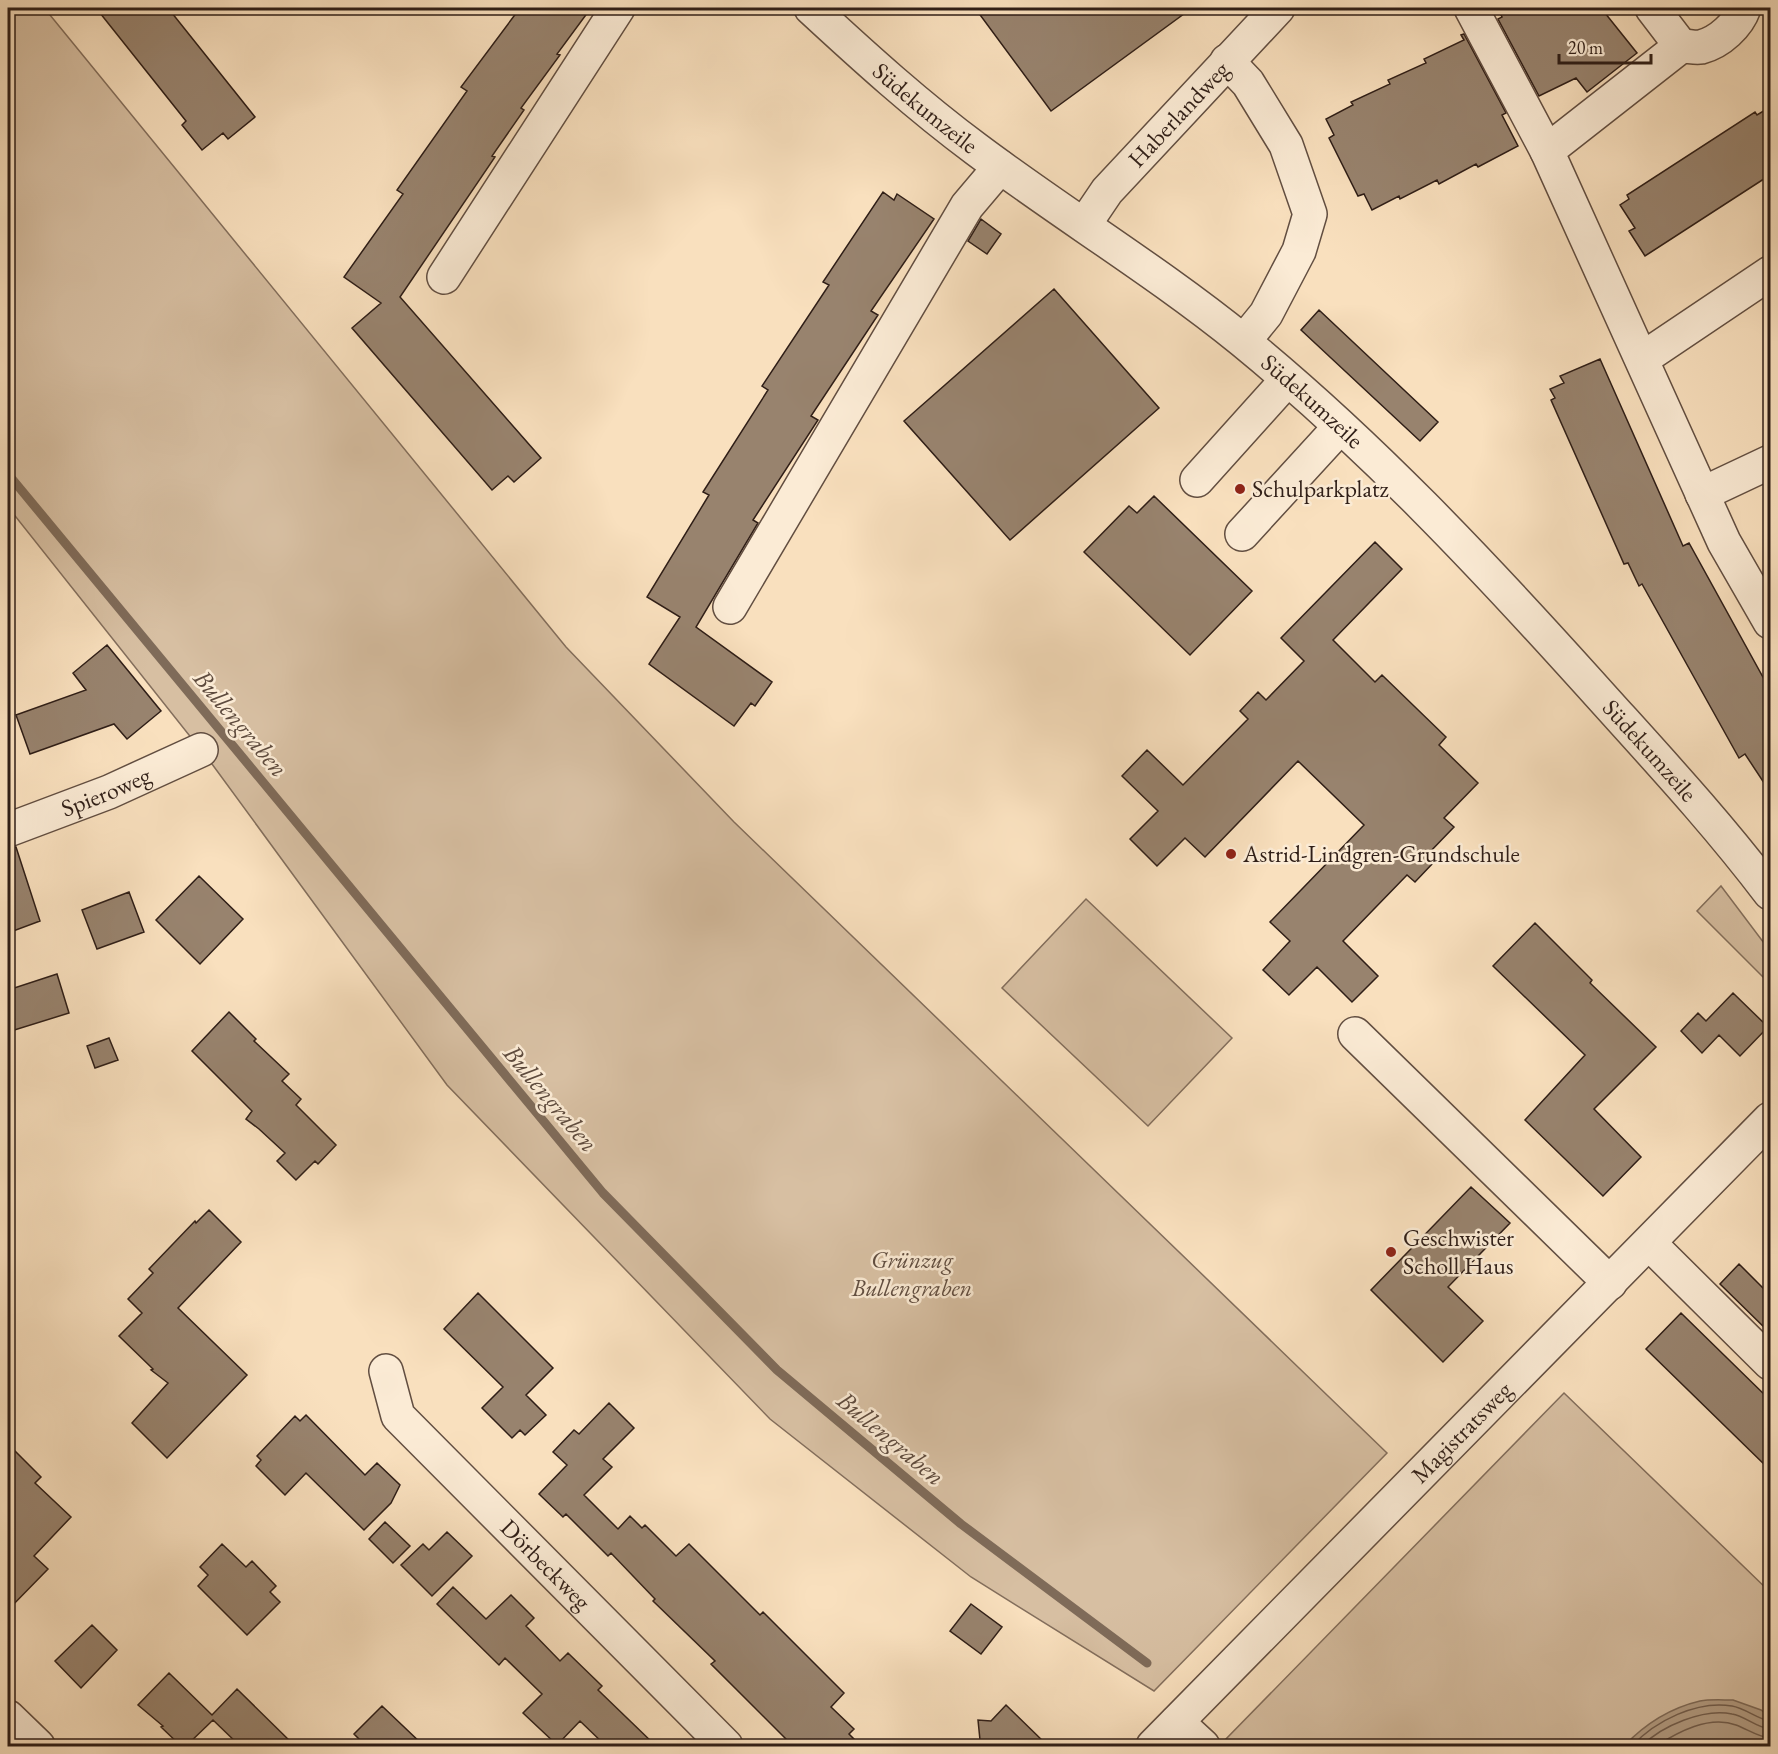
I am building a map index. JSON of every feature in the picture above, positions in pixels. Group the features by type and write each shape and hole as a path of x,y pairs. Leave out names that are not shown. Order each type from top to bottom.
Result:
{"street":[{"path":"444,277 618,8"},
{"name":"Südekumzeile","path":"811,8 911,98 956,135 1185,296 1244,341 1340,427 1443,528 1570,662 1699,804 1770,893"},
{"name":"Haberlandweg","path":"1084,225 1107,191 1278,8"},
{"path":"1471,8 1547,151 1724,542 1770,622"},
{"path":"1652,8 1681,46"},
{"path":"1547,151 1681,46 1699,48 1729,31 1741,17 1744,8"},
{"path":"1227,61 1248,83 1286,144 1310,214 1299,251 1266,314 1244,341"},
{"path":"730,606 967,206 1000,166"},
{"path":"1642,359 1770,273"},
{"path":"1197,480 1287,380"},
{"path":"1242,534 1340,427"},
{"path":"1702,494 1770,462"},
{"name":"Spieroweg","path":"8,830 109,792 201,750"},
{"path":"1355,1034 1610,1282"},
{"name":"Magistratsweg","path":"1153,1746 1770,1119"},
{"path":"1649,1243 1770,1363"},
{"name":"Dörbeckweg","path":"386,1371 398,1416 726,1746"},
{"path":"8,1717 38,1746"},
{"path":"1177,1722 1203,1746"}],"green space":[{"name":"Grünzug Bullengraben","path":"8,8 44,8 566,647 734,822 1387,1453 1154,1691 971,1577 770,1419 447,1085 212,764 8,507"},
{"path":"1721,886 1770,951 1770,984 1697,911"},
{"path":"1086,899 1232,1038 1148,1126 1002,988"},
{"path":"1564,1393 1770,1592 1770,1746 1236,1746 1226,1739"}],"water":[{"path":"1704,1700 1733,1700 1761,1710 1770,1717 1770,1746 1624,1746 1649,1724 1678,1708"}],"building":[{"path":"96,8 168,8 255,117 228,139 223,133 202,150 182,125 186,121"},
{"path":"520,8 591,8 521,108 524,110 492,156 495,157 400,297 541,458 514,482 508,476 492,490 352,328 381,303 344,277 403,194 397,190 467,91 461,87"},
{"path":"975,8 1192,8 1051,111"},
{"path":"1497,8 1601,8 1637,53 1587,92 1576,78 1539,96 1498,19 1502,17"},
{"path":"1464,34 1506,113 1502,115 1518,146 1478,167 1476,164 1439,184 1437,180 1372,210 1364,194 1358,196 1329,138 1334,135 1326,119 1353,105 1351,102 1390,84 1388,80 1426,63 1424,59 1464,40 1461,35"},
{"path":"1770,107 1770,175 1645,256 1629,231 1635,228 1620,205 1629,199 1627,195 1755,112 1757,115"},
{"path":"883,192 894,200 897,194 934,219 871,311 878,315 811,416 818,420 753,520 758,523 696,627 772,682 755,706 751,703 734,726 649,664 680,617 647,597 709,495 703,492 768,390 762,386 829,285 823,282"},
{"path":"981,219 1001,234 987,254 968,241"},
{"path":"1054,289 1159,408 1010,540 904,421"},
{"path":"1319,310 1438,422 1420,441 1301,330"},
{"path":"1600,359 1683,546 1689,543 1770,690 1770,792 1745,754 1739,758 1642,584 1639,586 1628,563 1624,564 1551,400 1555,398 1550,389 1564,383 1560,376"},
{"path":"1154,496 1252,591 1190,655 1084,552 1129,506 1137,513"},
{"path":"1375,542 1402,569 1333,640 1375,682 1382,675 1446,737 1439,745 1478,783 1444,818 1454,827 1426,856 1433,863 1415,882 1407,875 1343,941 1378,976 1352,1002 1317,967 1289,995 1263,970 1290,941 1270,922 1364,825 1298,761 1205,857 1185,838 1157,866 1130,839 1158,811 1122,776 1147,750 1183,785 1248,719 1240,711 1258,692 1266,700 1304,661 1281,638"},
{"path":"107,645 161,711 127,739 114,724 30,754 16,715 86,690 73,673"},
{"path":"16,847 40,921 8,933 8,848"},
{"path":"199,876 243,919 200,964 156,920"},
{"path":"129,892 144,932 97,949 82,910"},
{"path":"1535,923 1592,980 1590,983 1656,1047 1594,1109 1641,1157 1603,1196 1525,1120 1585,1055 1493,966"},
{"path":"57,974 69,1013 8,1032 8,990"},
{"path":"1733,993 1768,1027 1740,1056 1719,1035 1702,1053 1681,1031 1698,1013 1706,1021"},
{"path":"229,1012 256,1039 254,1041 289,1074 282,1081 301,1099 296,1105 336,1145 318,1164 315,1161 296,1180 277,1161 285,1153 246,1119 252,1111 192,1051"},
{"path":"109,1038 118,1060 95,1068 87,1046"},
{"path":"1471,1187 1510,1223 1448,1287 1483,1321 1443,1362 1371,1290"},
{"path":"209,1210 241,1242 178,1308 247,1375 167,1458 132,1423 168,1383 151,1370 153,1369 119,1336 142,1313 128,1299 153,1273 149,1269 195,1221 196,1223"},
{"path":"1739,1264 1770,1295 1770,1333 1720,1284"},
{"path":"478,1293 553,1368 526,1395 546,1415 525,1435 520,1430 512,1438 482,1408 503,1387 444,1329"},
{"path":"1681,1313 1770,1400 1770,1470 1646,1349"},
{"path":"609,1403 634,1428 603,1459 612,1467 584,1495 618,1529 630,1516 642,1528 645,1525 676,1556 689,1544 760,1615 763,1612 844,1693 831,1707 854,1729 849,1734 861,1746 793,1746 711,1664 715,1661 653,1601 655,1599 611,1553 608,1556 566,1514 563,1517 539,1494 567,1465 553,1452 574,1430 579,1434"},
{"path":"306,1415 365,1475 377,1463 400,1485 391,1503 364,1530 306,1473 285,1495 256,1466 261,1460 257,1456 295,1416 300,1421"},
{"path":"8,1444 41,1477 35,1483 71,1517 34,1556 48,1569 8,1610"},
{"path":"385,1522 410,1546 393,1563 369,1539"},
{"path":"447,1532 472,1556 432,1596 401,1565 423,1544 429,1550"},
{"path":"222,1544 246,1567 252,1561 276,1586 270,1592 280,1602 247,1635 198,1586 208,1575 200,1567"},
{"path":"453,1587 486,1619 511,1595 534,1618 526,1626 560,1661 568,1653 602,1686 598,1690 656,1746 606,1746 580,1721 557,1745 523,1713 542,1694 505,1658 499,1665 437,1604"},
{"path":"971,1604 1002,1627 981,1654 950,1631"},
{"path":"92,1625 117,1650 81,1688 55,1661"},
{"path":"169,1673 212,1715 237,1689 295,1746 240,1746 213,1720 186,1746 181,1746 161,1727 163,1726 138,1705"},
{"path":"1006,1705 1048,1746 987,1746 980,1740 978,1720 991,1721"},
{"path":"382,1706 424,1746 366,1746 354,1734"}],"waterway":[{"name":"Bullengraben","path":"8,474 603,1193 777,1370 961,1524 1147,1663"}],"place":[{"name":"Schulparkplatz","path":"1240,489"},
{"name":"Astrid-Lindgren-Grundschule","path":"1231,854"},
{"name":"Geschwister Scholl Haus","path":"1391,1252"}]}
